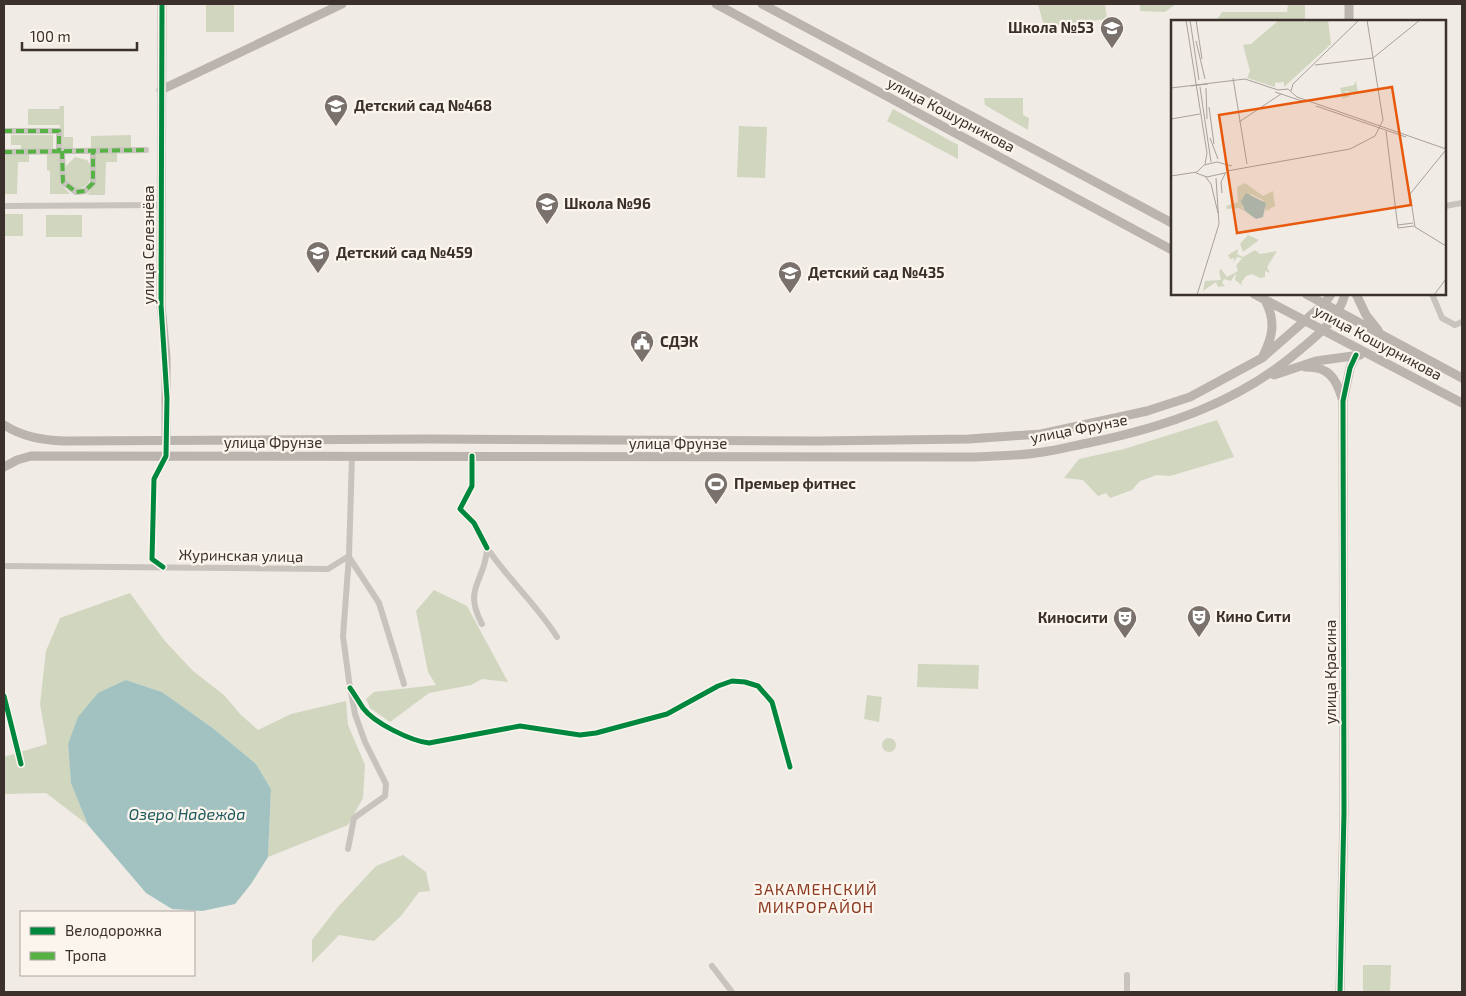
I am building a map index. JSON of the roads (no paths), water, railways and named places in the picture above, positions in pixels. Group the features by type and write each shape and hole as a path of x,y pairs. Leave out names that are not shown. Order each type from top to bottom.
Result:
{"main road":[{"name":"улица Селезнёва","path":"162,4 161,305 166,357 166,440"},
{"path":"161,90 342,4"},
{"name":"улица Кошурникова","path":"716,4 1171,249"},
{"name":"улица Кошурникова","path":"762,4 1171,222"},
{"path":"1349,4 1349,20"},
{"name":"улица Кошурникова","path":"1256,295 1462,403"},
{"name":"улица Кошурникова","path":"1308,295 1462,378"},
{"path":"1325,303 1330,295"},
{"path":"1339,311 1345,295"},
{"path":"1356,295 1366,316 1382,334"},
{"path":"1262,358 1273,328 1271,312 1265,300"},
{"name":"улица Фрунзе","path":"4,425 16,433 36,439 64,441 758,441 969,439 1042,434 1147,411 1177,401 1234,375 1262,358 1325,303"},
{"name":"улица Фрунзе","path":"4,467 17,460 31,456 759,458 971,457 1043,452 1154,428 1221,402 1266,378 1324,330 1339,311"},
{"path":"1266,378 1316,361 1356,355 1376,357"},
{"name":"улица Красина","path":"1340,992 1344,812 1343,400 1350,368 1356,355"},
{"name":"улица Красина","path":"1298,367 1320,368 1332,375 1343,400"},
{"path":"681,440 681,458"},
{"path":"758,441 759,458"}],"street":[{"path":"4,131 59,131 63,182 71,190 81,192 86,190 92,183 93,151"},
{"path":"4,152 146,150"},
{"path":"1446,206 1462,203"},
{"path":"4,206 162,204"},
{"path":"1432,295 1442,318 1455,325 1462,322"},
{"name":"улица Селезнёва","path":"163,568 152,558 154,479 166,456 166,440"},
{"path":"348,848 354,818 384,796 386,784 365,742 355,714 343,636 349,556 352,456"},
{"path":"472,456 472,486 460,509 474,523 487,548 530,603 546,618 557,637"},
{"path":"482,624 474,610 473,597 475,582 486,560 487,548"},
{"path":"349,556 379,603 404,684"},
{"name":"Журинская улица","path":"4,566 328,569 349,556"},
{"path":"350,688 364,710 374,717 401,735 415,741 429,743 520,726 573,734 596,733 667,714 718,686 732,681 745,682 758,686 772,702 790,768"},
{"path":"4,696 21,764"},
{"path":"712,966 732,992"},
{"path":"1127,975 1127,992"}],"water":[{"name":"Озеро Надежда","path":"126,680 162,692 214,729 256,764 271,789 268,857 251,884 235,904 202,911 172,909 146,893 88,825 71,783 68,744 78,717 98,693"}],"place":[{"name":"Школа №53","path":"1112,49"},
{"name":"Детский сад №468","path":"336,127"},
{"name":"Школа №96","path":"547,225"},
{"name":"Детский сад №459","path":"318,274"},
{"name":"Детский сад №435","path":"790,294"},
{"name":"СДЭК","path":"642,363"},
{"name":"Премьер фитнес","path":"716,505"},
{"name":"Кино Сити","path":"1199,638"},
{"name":"Киносити","path":"1125,639"}],"district":[{"name":"ЗАКАМЕНСКИЙ МИКРОРАЙОН","path":"816,898"}]}
